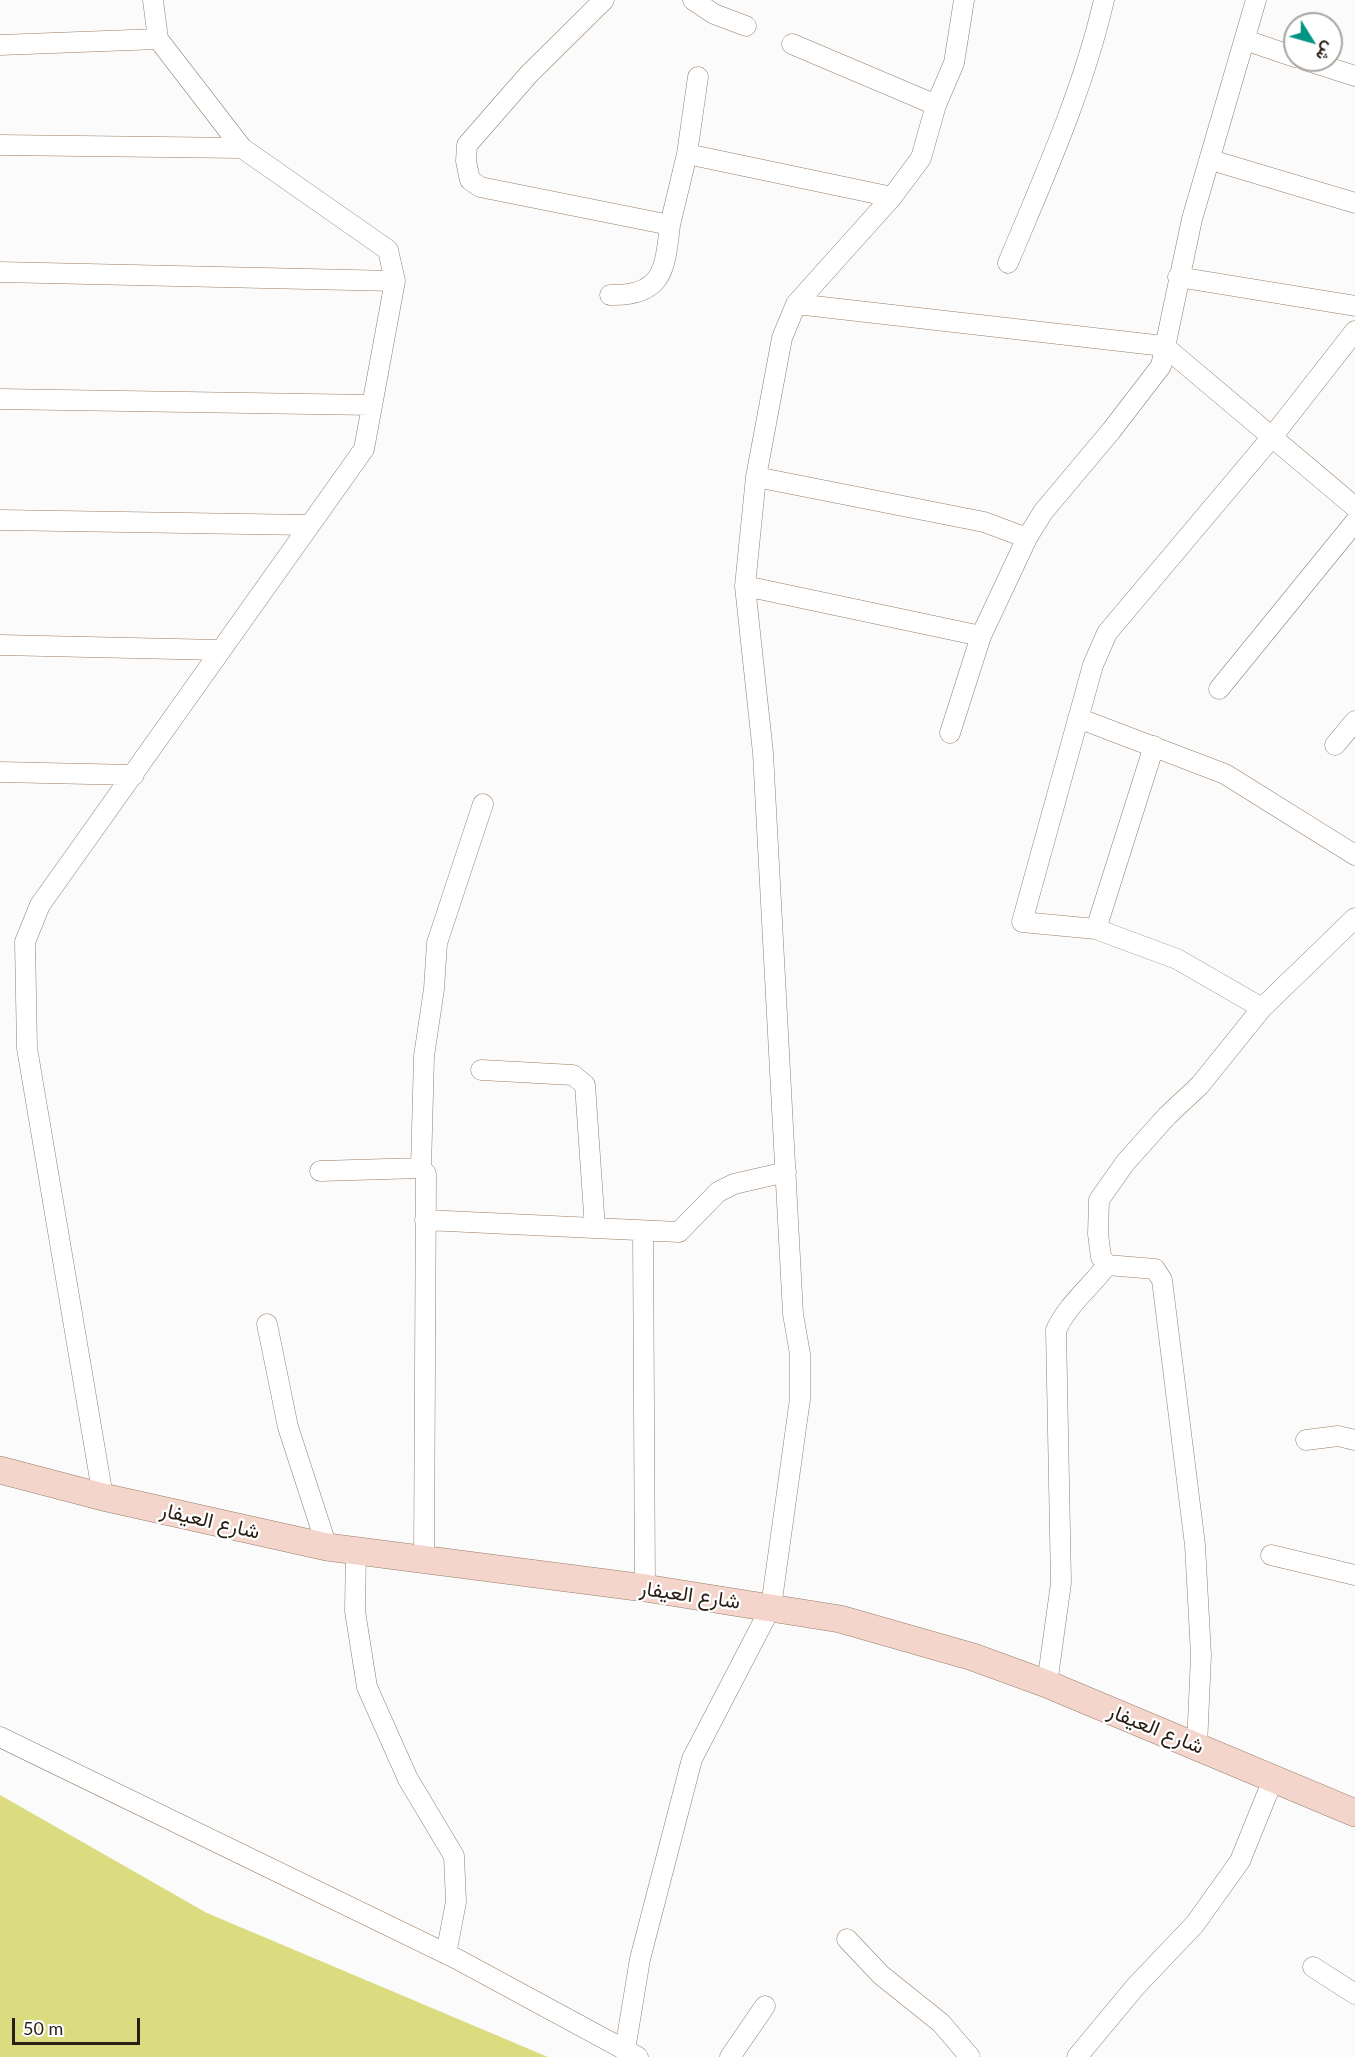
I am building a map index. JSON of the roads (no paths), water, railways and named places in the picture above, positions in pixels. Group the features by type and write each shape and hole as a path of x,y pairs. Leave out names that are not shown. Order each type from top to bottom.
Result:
{"main road":[{"name":"شارع العيفار","path":"0,1470 103,1497 327,1547 645,1588 840,1619 893,1632 1047,1684 1274,1777 1355,1813"}],"street":[{"path":"103,1497 27,1048 25,942 40,905 364,449 395,281 388,250 242,148 158,39 153,0"},
{"path":"604,0 529,74 467,145 466,161 470,180 480,187 670,225"},
{"path":"693,0 714,14 746,26"},
{"path":"0,1737 446,1954 631,2054 640,1959 692,1758 771,1607 800,1399 800,1354 793,1314 763,753 745,586 756,477 782,338 796,304 892,197 921,158 936,105 954,63 964,0"},
{"path":"1008,263 1058,144 1095,40 1104,0"},
{"path":"950,734 981,636 1027,538 1043,512 1111,431 1161,366 1192,219 1256,0"},
{"path":"0,45 158,39"},
{"path":"1245,40 1283,53"},
{"path":"792,44 936,105"},
{"path":"610,295 627,296 647,290 654,285 667,252 670,225 687,154 698,77"},
{"path":"0,145 242,148"},
{"path":"687,154 892,197"},
{"path":"1211,160 1355,203"},
{"path":"0,272 395,281"},
{"path":"1178,277 1355,306"},
{"path":"796,304 1164,346 1355,507"},
{"path":"1262,1008 1177,959 1096,929 1022,922 1093,665 1107,633 1272,437 1355,331"},
{"path":"0,399 372,405"},
{"path":"756,477 984,522 1027,538"},
{"path":"0,520 309,525"},
{"path":"1219,689 1355,522"},
{"path":"745,586 981,636"},
{"path":"0,645 219,651"},
{"path":"1078,718 1225,774 1355,855"},
{"path":"1335,745 1355,721"},
{"path":"1096,929 1154,746"},
{"path":"0,772 134,775"},
{"path":"424,1560 426,1173 421,1168 424,1056 435,989 437,943 483,804"},
{"path":"1197,1746 1201,1655 1195,1545 1162,1280 1155,1269 1107,1265 1101,1257 1098,1234 1099,1200 1138,1148 1200,1085 1262,1008 1355,918"},
{"path":"481,1070 573,1075 585,1084 595,1228"},
{"path":"320,1171 421,1168"},
{"path":"425,1220 680,1232 718,1192 734,1184 786,1172"},
{"path":"643,1231 645,1588"},
{"path":"1047,1684 1061,1583 1056,1330 1070,1306 1107,1265"},
{"path":"267,1324 288,1427 327,1547"},
{"path":"1306,1440 1338,1436 1355,1440"},
{"path":"356,1551 355,1611 367,1687 408,1779 454,1856 456,1902 446,1954"},
{"path":"1271,1555 1355,1575"},
{"path":"1077,2057 1136,1986 1195,1924 1240,1861 1274,1777"},
{"path":"847,1939 881,1975 941,2023 970,2057"},
{"path":"1313,1967 1355,1994"},
{"path":"730,2057 765,2006"}]}
